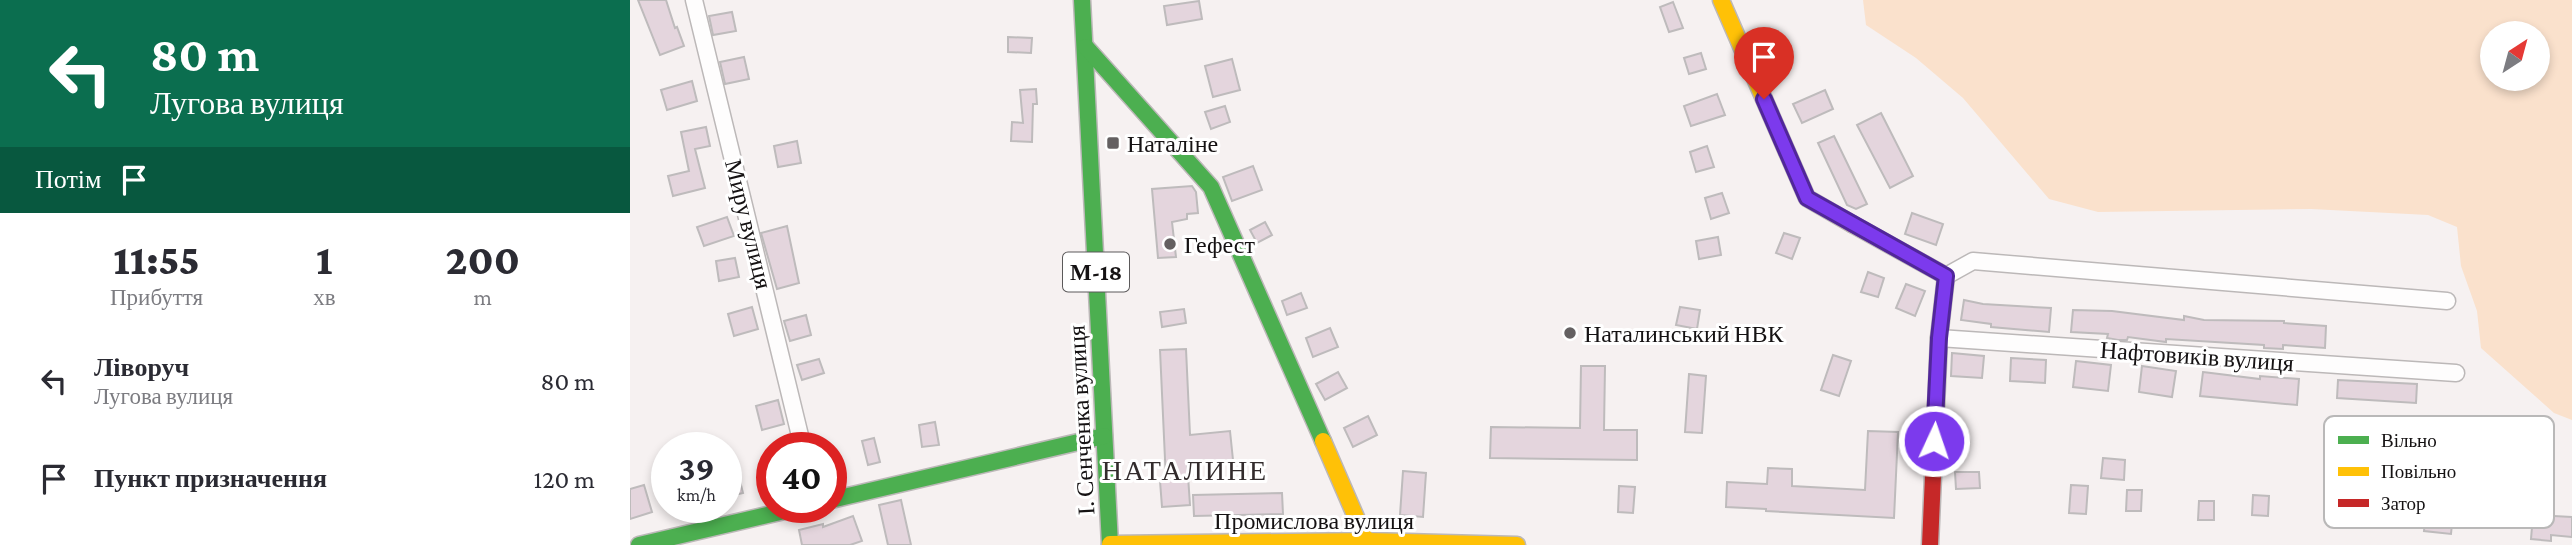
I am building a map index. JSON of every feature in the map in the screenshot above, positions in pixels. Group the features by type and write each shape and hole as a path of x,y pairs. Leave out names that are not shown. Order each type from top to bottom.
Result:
{"main road":[{"name":"І. Сенченка вулиця","path":"1082,0 1110,545"},
{"path":"1721,0 1807,198 1946,276 1939,338 1930,545"},
{"path":"1086,47 1211,187 1368,543"},
{"path":"847,496 1104,436"},
{"path":"639,545 756,518"},
{"name":"Промислова вулиця","path":"1110,545 1517,545"}],"street":[{"name":"Миру вулиця","path":"694,0 799,432"},
{"path":"1946,276 1973,261 2447,301"},
{"name":"Нафтовиків вулиця","path":"1939,338 2456,373"}],"shaded area":[{"path":"1863,0 2572,0 2572,420 2554,413 2481,348 2477,311 2461,266 2457,227 2428,215 2311,209 2098,212 2049,199 1963,98 1916,58 1866,25"}],"building":[{"path":"638,0 666,0 684,46 660,55"},
{"path":"1199,1 1202,19 1167,25 1164,6"},
{"path":"1673,2 1683,28 1669,32 1660,7"},
{"path":"732,12 736,31 713,35 709,16"},
{"path":"1008,37 1032,38 1031,53 1008,52"},
{"path":"1701,53 1706,69 1689,74 1684,58"},
{"path":"744,57 749,79 725,84 720,62"},
{"path":"1232,59 1240,90 1213,97 1205,66"},
{"path":"692,81 697,101 667,110 661,90"},
{"path":"1036,89 1037,104 1033,104 1032,142 1011,141 1012,122 1023,123 1020,90"},
{"path":"1825,90 1833,109 1802,123 1793,104"},
{"path":"1717,94 1725,115 1691,126 1684,106"},
{"path":"1225,106 1230,122 1211,129 1205,112"},
{"path":"1881,113 1913,176 1890,188 1857,125"},
{"path":"706,127 710,146 695,149 705,188 673,196 668,176 689,171 681,132"},
{"path":"1834,136 1867,204 1856,209 1847,205 1818,143"},
{"path":"797,141 801,163 778,167 774,146"},
{"path":"1707,146 1714,167 1696,172 1690,152"},
{"path":"1253,166 1262,190 1232,201 1223,177"},
{"path":"1192,186 1196,192 1198,213 1187,214 1187,219 1172,222 1176,257 1158,258 1152,189"},
{"path":"1722,193 1729,213 1711,219 1705,198"},
{"path":"1912,213 1943,224 1936,245 1905,234"},
{"path":"727,217 734,236 704,246 697,227"},
{"path":"1265,222 1272,235 1257,243 1250,230"},
{"path":"787,226 799,283 777,289 761,233"},
{"path":"1784,233 1800,238 1792,259 1776,253"},
{"path":"1718,237 1721,255 1699,259 1696,241"},
{"path":"735,258 739,277 719,281 716,261"},
{"path":"1868,272 1884,278 1878,297 1861,292"},
{"path":"1906,284 1925,291 1915,316 1896,308"},
{"path":"1301,293 1307,308 1287,315 1282,301"},
{"path":"1964,300 1983,304 2051,308 2049,332 1991,327 1991,324 1961,320"},
{"path":"752,307 758,329 734,336 728,314"},
{"path":"1680,307 1700,310 1697,329 1676,325"},
{"path":"1184,309 1186,323 1162,327 1160,312"},
{"path":"2073,310 2112,311 2184,320 2184,316 2204,320 2284,321 2326,326 2325,348 2283,345 2283,349 2264,348 2264,345 2166,339 2166,342 2128,337 2127,340 2118,340 2107,338 2108,334 2071,332"},
{"path":"806,315 811,335 790,341 784,321"},
{"path":"1330,328 1338,347 1313,357 1306,338"},
{"path":"1186,349 1190,435 1230,431 1233,460 1187,461 1190,505 1162,507 1160,481 1166,481 1160,350"},
{"path":"1952,353 1984,356 1982,378 1951,376"},
{"path":"1833,355 1851,361 1839,396 1821,390"},
{"path":"2011,358 2046,360 2045,383 2010,381"},
{"path":"819,359 824,373 802,380 797,365"},
{"path":"2076,361 2111,365 2108,391 2073,387"},
{"path":"1581,366 1605,366 1604,430 1637,430 1637,460 1490,458 1491,427 1580,428"},
{"path":"2142,366 2176,371 2172,397 2139,392"},
{"path":"1338,372 1347,388 1325,400 1316,384"},
{"path":"2203,372 2260,379 2260,376 2299,379 2297,405 2200,396"},
{"path":"1689,374 1706,376 1702,433 1685,432"},
{"path":"2338,380 2417,384 2416,403 2337,398"},
{"path":"778,400 784,424 762,430 756,406"},
{"path":"1368,416 1377,435 1353,447 1344,428"},
{"path":"935,422 939,445 922,447 919,425"},
{"path":"1868,431 1898,432 1894,518 1726,507 1727,482 1767,484 1768,468 1792,469 1792,486 1865,490"},
{"path":"874,438 880,462 868,465 862,441"},
{"path":"2103,458 2125,460 2124,480 2101,478"},
{"path":"1403,471 1426,473 1423,517 1400,515"},
{"path":"1955,472 1979,472 1980,488 1956,489"},
{"path":"644,485 651,512 630,519 630,489"},
{"path":"2071,485 2088,486 2086,514 2069,513"},
{"path":"1619,486 1635,487 1633,513 1618,512"},
{"path":"2127,490 2142,490 2141,511 2126,511"},
{"path":"1282,493 1283,514 1194,516 1193,495"},
{"path":"2253,495 2269,496 2268,516 2252,515"},
{"path":"901,500 911,545 888,545 879,505"},
{"path":"2199,501 2214,501 2214,520 2198,520"},
{"path":"853,516 862,541 850,545 802,545 799,530 823,524 823,527 834,523 847,523 847,518"},
{"path":"2554,516 2572,517 2572,537 2551,535 2551,541 2531,539 2532,528 2554,528"},
{"path":"2424,528 2452,528 2451,534 2424,531"}],"traffic: fast":[{"path":"1082,0 1110,545"},
{"path":"1086,47 1211,187 1323,441"},
{"path":"847,496 1104,436"},
{"path":"639,545 756,518"}],"traffic: slow":[{"path":"1721,0 1807,198 1852,224"},
{"path":"1323,441 1368,545"},
{"path":"1110,544 1368,541 1517,545"}],"traffic: jam":[{"path":"1852,224 1946,276 1939,338 1930,545"}],"place":[{"name":"Наталіне","path":"1113,143"},
{"name":"Гефест","path":"1170,244"},
{"name":"Наталинський НВК","path":"1570,333"}],"district":[{"name":"НАТАЛИНЕ","path":"1185,470"}],"route":[{"path":"1764,99 1807,198 1946,276 1939,338 1934,441"}]}
